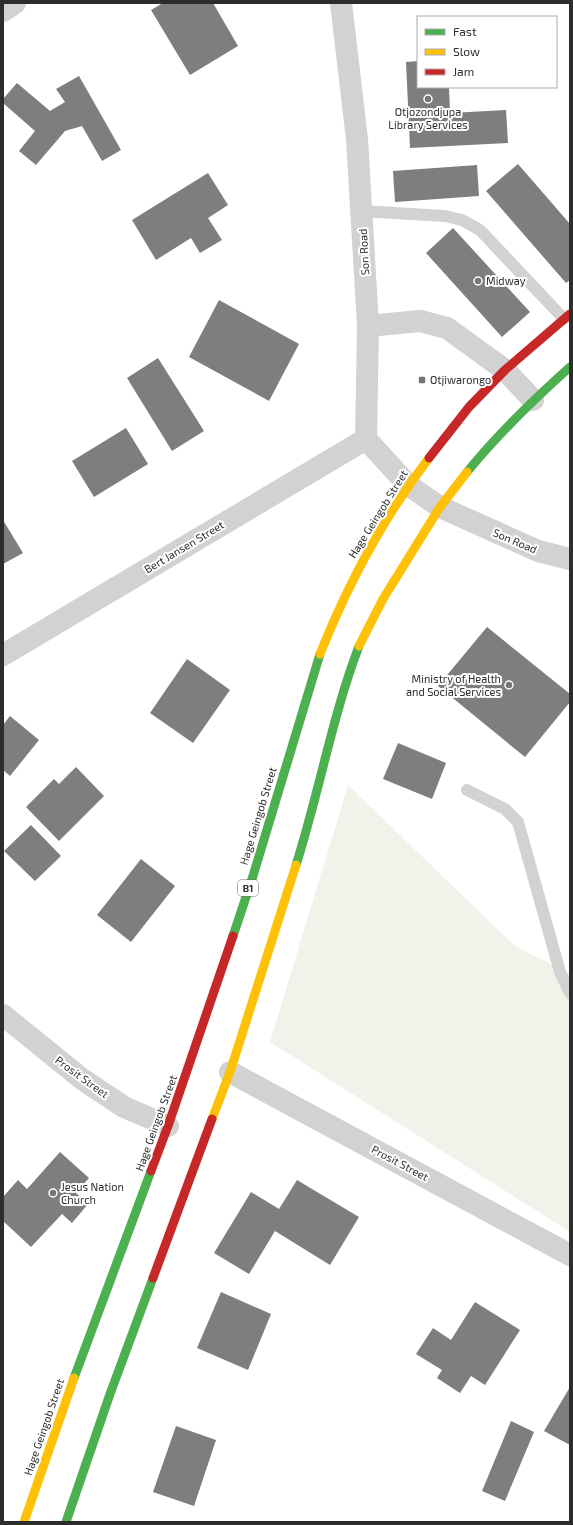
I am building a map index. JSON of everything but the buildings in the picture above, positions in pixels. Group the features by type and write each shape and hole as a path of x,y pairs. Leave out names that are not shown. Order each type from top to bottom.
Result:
{"highway":[{"name":"Hage Geingob Street","path":"24,1522 68,1394 168,1126 253,876 317,661 337,611 369,549 408,485 469,407 505,370 567,316"},
{"path":"66,1522 110,1394 230,1072 306,834 340,703 359,647 383,599 440,507 480,456 533,400 570,367"}],"street":[{"path":"3,11 15,3"},
{"name":"Son Road","path":"341,3 357,140 368,326 366,439"},
{"path":"368,326 420,321 447,328 505,370 533,400"},
{"path":"366,439 408,485"},
{"name":"Bert Jansen Street","path":"3,655 366,439"},
{"name":"Son Road","path":"408,485 440,507 538,551 570,560"},
{"name":"Prosit Street","path":"3,1015 82,1079 124,1107 168,1126"},
{"name":"Prosit Street","path":"230,1072 570,1255"}],"lane":[{"path":"361,211 445,216 462,220 480,230 567,316"},
{"path":"467,790 506,809 518,822 560,972 570,993"}],"shaded area":[{"path":"348,785 515,946 570,974 570,1232 270,1042"}],"traffic: fast":[{"path":"467,472 516,418 570,367"},
{"path":"296,865 341,700 359,646"},
{"path":"233,936 253,876 320,654"},
{"path":"74,1378 151,1171"},
{"path":"66,1522 110,1394 153,1278"}],"traffic: slow":[{"path":"320,654 342,602 368,552 396,504 429,458"},
{"path":"359,646 383,599 440,507 467,472"},
{"path":"212,1119 230,1072 296,865"},
{"path":"24,1522 74,1378"}],"traffic: jam":[{"path":"429,458 469,407 505,370 570,314"},
{"path":"151,1171 168,1126 233,936"},
{"path":"153,1278 212,1119"}],"place":[{"name":"Otjozondjupa Library Services","path":"428,99"},
{"name":"Midway","path":"478,281"},
{"name":"Otjiwarongo","path":"422,380"},
{"name":"Ministry of Health and Social Services","path":"509,685"},
{"name":"Jesus Nation Church","path":"53,1193"}]}
